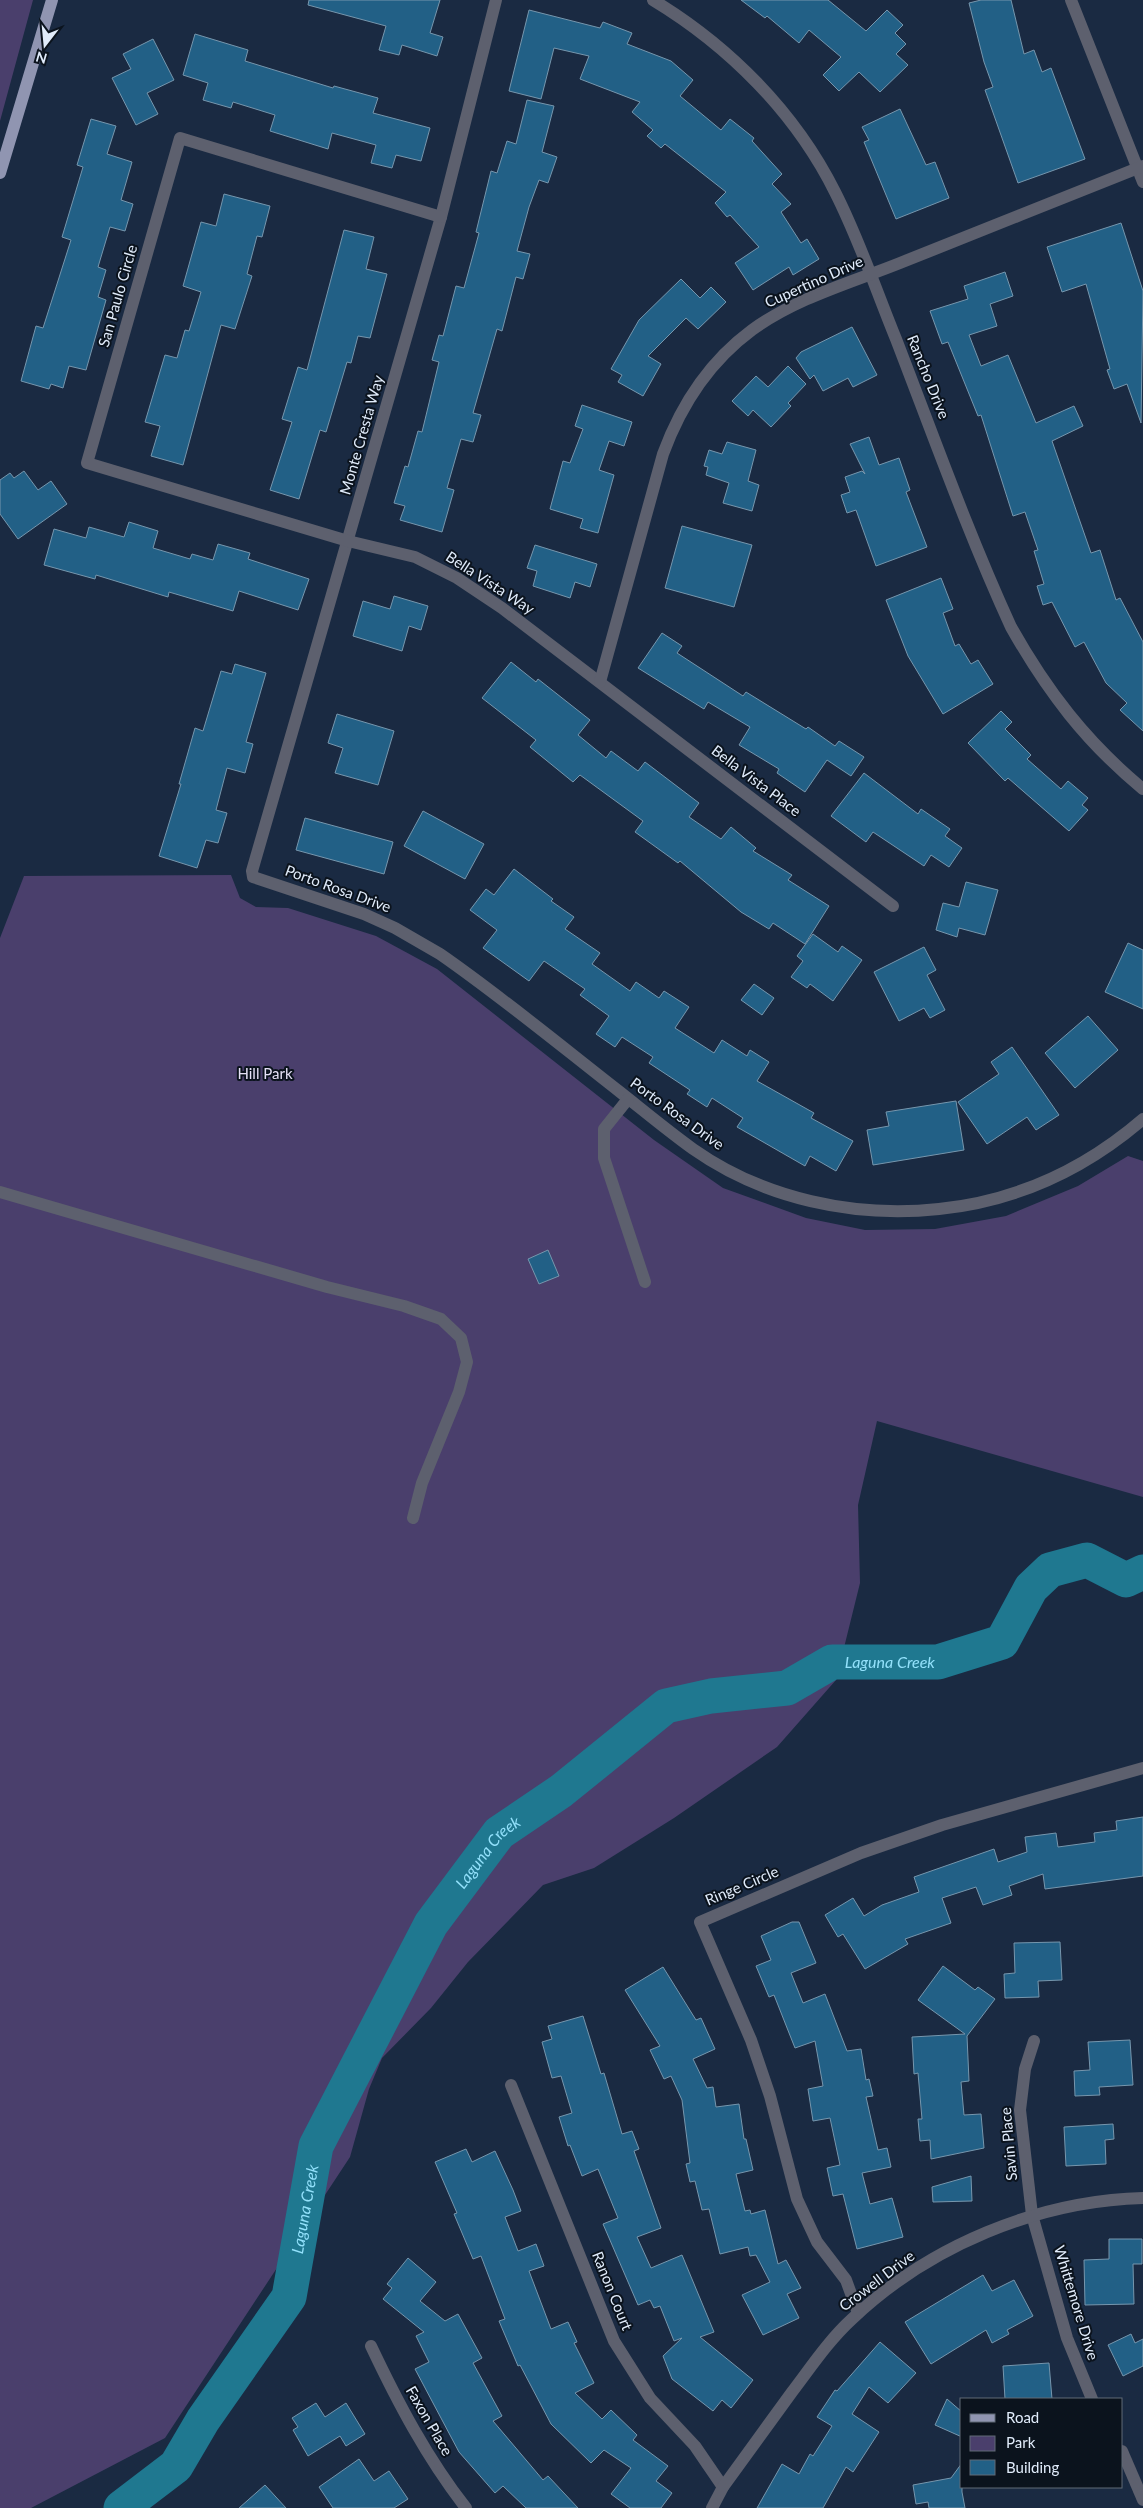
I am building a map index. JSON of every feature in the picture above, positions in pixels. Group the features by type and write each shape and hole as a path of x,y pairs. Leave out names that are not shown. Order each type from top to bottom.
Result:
{"main road":[{"path":"0,173 52,0"}],"street":[{"name":"Monte Cresta Way","path":"253,877 252,871 441,217 496,0"},
{"name":"Rancho Drive","path":"653,0 709,38 763,89 795,128 834,190 870,275 1010,626 1035,670 1065,711 1098,749 1143,789"},
{"path":"1071,0 1140,167 1143,182"},
{"name":"San Paulo Circle","path":"348,541 87,463 180,138 441,217"},
{"name":"Cupertino Drive","path":"600,682 670,433 691,395 718,360 757,327 802,302 1140,167"},
{"name":"Bella Vista Way","path":"348,541 415,557 457,578 502,608 600,682"},
{"name":"Bella Vista Place","path":"600,682 893,906"},
{"name":"Porto Rosa Drive","path":"253,877 364,914 395,928 440,954 694,1150 739,1175 802,1199 861,1210 912,1212 963,1207 1036,1186 1082,1164 1143,1120"},
{"path":"628,1099 604,1129 604,1158 645,1282"},
{"path":"0,1192 327,1287 404,1306 441,1319 461,1338 467,1362 459,1392 422,1483 413,1518"},
{"name":"Ringe Circle","path":"858,2313 846,2280 817,2242 797,2199 770,2096 751,2040 700,1922 861,1854 942,1825 1143,1768"},
{"name":"Savin Place","path":"1032,2215 1020,2110 1025,2069 1034,2041"},
{"name":"Ranon Court","path":"511,2085 614,2341 650,2398 695,2446 723,2487"},
{"name":"Crowell Drive","path":"712,2508 723,2487 823,2350 858,2313 910,2273 952,2249 1032,2215 1088,2204 1143,2198"},
{"name":"Whittemore Drive","path":"1032,2215 1067,2338 1092,2398"},
{"name":"Faxon Place","path":"371,2346 399,2405 421,2443 466,2508"},
{"path":"1123,2453 1143,2500"}],"green space":[{"path":"0,0 33,0 0,121"},
{"name":"Hill Park","path":"231,875 240,898 256,907 288,908 376,936 437,969 654,1140 723,1188 806,1218 865,1230 935,1229 1006,1216 1078,1186 1128,1156 1143,1161 1143,1497 877,1421 858,1505 860,1583 836,1680 777,1747 674,1818 594,1868 543,1885 468,1962 431,2008 382,2058 369,2089 350,2157 165,2438 31,2508 0,2508 0,938 24,876"}],"building":[{"path":"309,0 440,0 430,33 443,37 437,56 402,45 399,55 379,50 386,26 308,5"},
{"path":"741,0 828,0 866,31 887,10 903,25 895,33 906,44 896,54 908,65 880,92 859,72 839,91 823,75 841,57 809,30 799,43 767,16 765,18"},
{"path":"981,0 1011,0 1024,54 1034,50 1042,72 1051,68 1085,159 1018,183 985,90 993,87 984,62 969,3"},
{"path":"529,10 600,28 603,22 632,33 627,44 671,61 693,80 680,96 721,130 730,119 754,138 752,141 782,174 772,184 791,204 781,212 801,243 807,239 819,259 793,275 789,267 753,290 735,263 759,247 730,215 727,217 715,203 726,192 665,144 661,148 647,136 653,130 632,112 640,102 580,79 589,56 554,48 541,99 509,91"},
{"path":"195,34 248,50 245,61 333,88 334,86 378,98 373,113 430,128 421,161 396,155 392,168 371,163 376,145 332,133 328,149 270,131 275,115 233,102 231,108 203,100 208,83 183,75"},
{"path":"153,39 174,80 147,93 158,114 136,125 112,78 131,69 123,54"},
{"path":"527,100 554,106 542,152 557,157 548,183 539,180 529,207 517,251 530,254 523,279 516,277 502,331 497,329 473,413 481,415 473,442 461,439 447,488 454,490 442,532 400,520 405,506 394,503 405,466 408,467 418,431 422,432 439,362 432,360 439,335 443,336 456,286 464,288 479,233 476,232 491,171 497,173 507,141 516,144"},
{"path":"900,109 926,165 935,162 949,198 896,219 864,142 869,140 862,127"},
{"path":"91,119 116,126 107,154 132,162 121,200 133,204 125,231 110,227 98,267 106,270 98,297 106,300 86,370 69,366 63,388 51,384 49,389 21,381 36,326 43,328 71,240 62,237 83,167 77,165"},
{"path":"224,194 270,206 262,237 257,236 247,274 252,276 235,329 221,325 183,465 151,456 160,426 145,422 165,355 177,358 185,330 189,331 201,292 183,286 201,222 216,226"},
{"path":"1121,223 1143,291 1141,423 1127,384 1114,389 1107,370 1110,369 1086,284 1062,292 1047,247"},
{"path":"344,230 374,237 366,269 387,274 370,338 358,336 351,363 347,362 326,432 320,430 299,499 270,490 292,422 282,419 298,367 307,370"},
{"path":"1005,272 1013,296 990,304 997,326 969,335 981,366 1008,355 1036,423 1074,406 1083,426 1052,441 1091,553 1100,550 1116,600 1120,598 1143,642 1143,731 1120,710 1127,703 1106,683 1084,642 1075,647 1052,602 1043,605 1037,586 1044,584 1034,551 1038,550 1025,512 1013,516 981,415 978,416 948,342 942,344 930,311 968,299 964,286"},
{"path":"681,279 700,298 711,287 726,302 698,329 686,318 648,356 661,364 643,396 618,382 622,375 611,369 639,320"},
{"path":"852,327 877,375 853,387 848,378 823,391 814,375 810,379 796,358 801,352"},
{"path":"788,366 806,384 788,403 791,406 771,427 753,410 748,416 732,401 756,376 768,387"},
{"path":"582,405 632,422 624,446 609,441 599,470 614,475 598,533 580,528 583,519 550,509 563,461 570,463 583,429 575,426"},
{"path":"869,437 879,465 899,458 910,490 906,492 927,547 876,566 856,510 847,513 841,495 850,492 845,477 862,471 865,474 850,444"},
{"path":"727,442 756,450 748,481 759,485 752,511 723,503 729,483 706,475 708,467 704,466 709,450 722,454"},
{"path":"24,471 38,490 51,481 67,504 18,539 0,514 0,480 10,473 14,478"},
{"path":"129,522 158,531 153,548 190,559 192,554 213,560 218,544 250,553 248,559 309,579 298,610 239,591 233,611 169,592 168,597 96,575 95,579 44,565 54,529 86,538 89,527 124,537"},
{"path":"682,526 752,545 734,607 665,588"},
{"path":"535,545 597,564 590,587 575,582 570,598 533,586 537,571 527,568"},
{"path":"941,578 953,609 943,613 955,646 959,644 971,664 978,660 993,684 943,714 908,656 886,600"},
{"path":"394,596 428,606 421,630 409,626 402,651 353,636 363,601 390,609"},
{"path":"662,633 682,646 677,653 743,696 746,692 806,729 808,727 835,746 839,741 864,757 851,776 827,760 805,792 777,773 779,769 739,745 750,727 708,702 704,709 638,668"},
{"path":"511,662 536,682 538,679 590,720 578,735 606,758 611,751 638,771 645,762 699,803 689,817 721,839 731,827 756,848 753,851 792,875 788,880 829,906 805,944 773,923 769,929 741,912 680,861 678,863 635,832 643,821 580,775 573,782 530,747 536,740 482,698"},
{"path":"235,664 266,673 246,742 253,744 245,773 227,768 216,810 227,813 218,843 206,840 197,868 159,856 181,784 179,784 195,728 203,731 221,671 232,674"},
{"path":"1001,711 1012,722 1005,729 1031,755 1027,759 1061,789 1068,781 1088,798 1082,805 1088,810 1069,831 1008,778 1005,781 968,743"},
{"path":"337,714 394,731 378,785 335,773 343,748 328,743"},
{"path":"864,773 918,814 921,809 950,829 945,836 962,848 949,867 931,855 924,866 873,832 866,842 831,816"},
{"path":"423,811 484,844 465,879 404,846"},
{"path":"305,818 393,842 384,874 296,850"},
{"path":"514,869 553,899 551,901 574,917 565,929 600,953 592,964 630,991 636,982 659,998 664,991 689,1007 675,1028 714,1053 722,1040 747,1056 750,1050 769,1062 757,1081 814,1113 811,1118 853,1141 836,1171 810,1156 805,1166 737,1127 743,1118 712,1098 707,1107 687,1094 690,1090 649,1063 653,1057 622,1037 615,1047 596,1034 609,1016 580,995 585,989 544,961 529,981 483,948 497,930 470,910 486,889 494,895"},
{"path":"966,882 998,890 985,935 959,928 957,937 936,930 943,903 959,907"},
{"path":"813,934 838,952 842,946 862,960 833,1001 810,984 807,988 791,977 803,961 797,956"},
{"path":"1128,943 1143,950 1143,1009 1105,992"},
{"path":"924,947 936,970 927,975 945,1010 930,1018 924,1008 899,1021 874,972"},
{"path":"754,984 774,998 762,1015 741,1000"},
{"path":"1088,1016 1118,1050 1075,1088 1045,1053"},
{"path":"1012,1047 1059,1115 1036,1130 1027,1117 987,1144 958,1102 999,1074 991,1062"},
{"path":"956,1101 964,1150 873,1165 867,1130 889,1126 886,1112"},
{"path":"548,1250 559,1276 539,1284 528,1259"},
{"path":"1143,1817 1143,1876 1045,1889 1043,1874 1009,1886 1012,1895 983,1905 976,1887 942,1898 951,1923 905,1939 908,1944 865,1969 843,1934 838,1937 825,1915 853,1898 864,1916 882,1905 919,1892 914,1877 994,1849 998,1862 1027,1852 1025,1837 1056,1833 1058,1847 1095,1842 1094,1833 1117,1830 1116,1821"},
{"path":"792,1922 799,1922 816,1963 791,1973 803,2003 825,1994 847,2051 861,2049 866,2080 869,2079 873,2096 866,2097 878,2150 887,2148 891,2167 862,2173 870,2204 892,2198 903,2237 857,2249 843,2194 833,2196 827,2168 840,2165 830,2118 813,2121 808,2089 823,2086 815,2041 795,2048 774,1995 769,1997 756,1966 771,1960 761,1936"},
{"path":"1060,1942 1062,1980 1038,1981 1039,1997 1005,1998 1004,1974 1015,1973 1014,1943"},
{"path":"943,1966 975,1990 978,1987 995,1999 967,2036 969,2081 961,2082 964,2115 981,2114 984,2148 931,2159 930,2140 920,2141 918,2119 922,2119 918,2073 914,2074 912,2037 965,2034 918,2000"},
{"path":"663,1967 696,2020 701,2018 715,2049 693,2059 707,2088 713,2087 716,2107 739,2104 744,2139 746,2139 753,2170 736,2174 745,2211 750,2210 751,2214 765,2210 778,2264 786,2260 801,2288 787,2294 799,2318 763,2335 742,2295 770,2282 756,2255 750,2256 748,2247 720,2254 709,2209 702,2210 695,2181 690,2182 686,2164 690,2163 682,2100 671,2076 664,2079 650,2050 660,2046 625,1990"},
{"path":"583,2016 601,2074 604,2073 622,2134 632,2131 639,2149 634,2151 661,2228 637,2237 651,2268 682,2255 714,2332 700,2337 753,2380 731,2408 722,2400 713,2411 672,2379 663,2356 682,2338 674,2341 660,2306 654,2308 650,2300 638,2305 603,2224 618,2218 598,2169 582,2176 570,2145 568,2146 559,2117 572,2113 561,2076 552,2078 542,2042 552,2039 548,2026"},
{"path":"1130,2040 1133,2085 1099,2087 1100,2095 1075,2096 1074,2071 1090,2070 1088,2042"},
{"path":"1113,2124 1114,2139 1105,2140 1106,2164 1066,2166 1064,2127"},
{"path":"466,2149 472,2162 495,2151 513,2190 521,2211 505,2217 518,2251 536,2244 544,2266 529,2271 551,2329 568,2322 577,2342 574,2343 594,2383 575,2393 602,2419 611,2410 637,2435 633,2440 668,2466 656,2481 672,2493 661,2508 630,2508 611,2494 631,2468 604,2450 591,2463 551,2424 520,2365 518,2366 499,2321 505,2319 481,2256 473,2259 454,2214 457,2213 435,2162"},
{"path":"971,2176 972,2201 933,2202 932,2187"},
{"path":"1109,2239 1142,2239 1142,2264 1133,2264 1134,2304 1085,2305 1084,2260 1109,2259"},
{"path":"408,2258 436,2282 420,2301 445,2321 458,2314 482,2358 473,2363 502,2416 493,2421 543,2480 548,2476 578,2508 526,2508 503,2486 495,2493 459,2452 415,2369 429,2362 416,2336 424,2332 383,2299 392,2288 387,2284"},
{"path":"983,2275 992,2291 1014,2280 1033,2316 1007,2330 1009,2334 992,2343 986,2330 931,2364 905,2322"},
{"path":"1131,2334 1135,2343 1143,2339 1143,2366 1123,2376 1108,2345"},
{"path":"880,2342 916,2373 888,2403 869,2387 852,2414 879,2432 853,2472 846,2467 823,2508 757,2508 782,2464 799,2474 810,2454 813,2456 832,2426 817,2417 835,2390 837,2391"},
{"path":"1049,2363 1052,2398 1005,2398 1003,2366"},
{"path":"947,2399 960,2410 960,2436 935,2425"},
{"path":"316,2403 325,2417 346,2403 365,2434 346,2446 340,2436 308,2456 293,2430 298,2427 292,2418"},
{"path":"359,2459 374,2481 389,2471 408,2499 394,2508 333,2508 319,2487"},
{"path":"960,2466 960,2488 962,2488 965,2508 929,2508 928,2502 916,2504 913,2485 951,2478"},
{"path":"265,2485 286,2508 239,2508"}],"waterway":[{"name":"Laguna Creek","path":"121,2508 176,2466 203,2420 289,2297 316,2146 431,1924 499,1833 561,1791 666,1706 711,1696 787,1688 832,1662 938,1662 1002,1642 1031,1588 1050,1570 1087,1560 1126,1580 1143,1572"}]}
